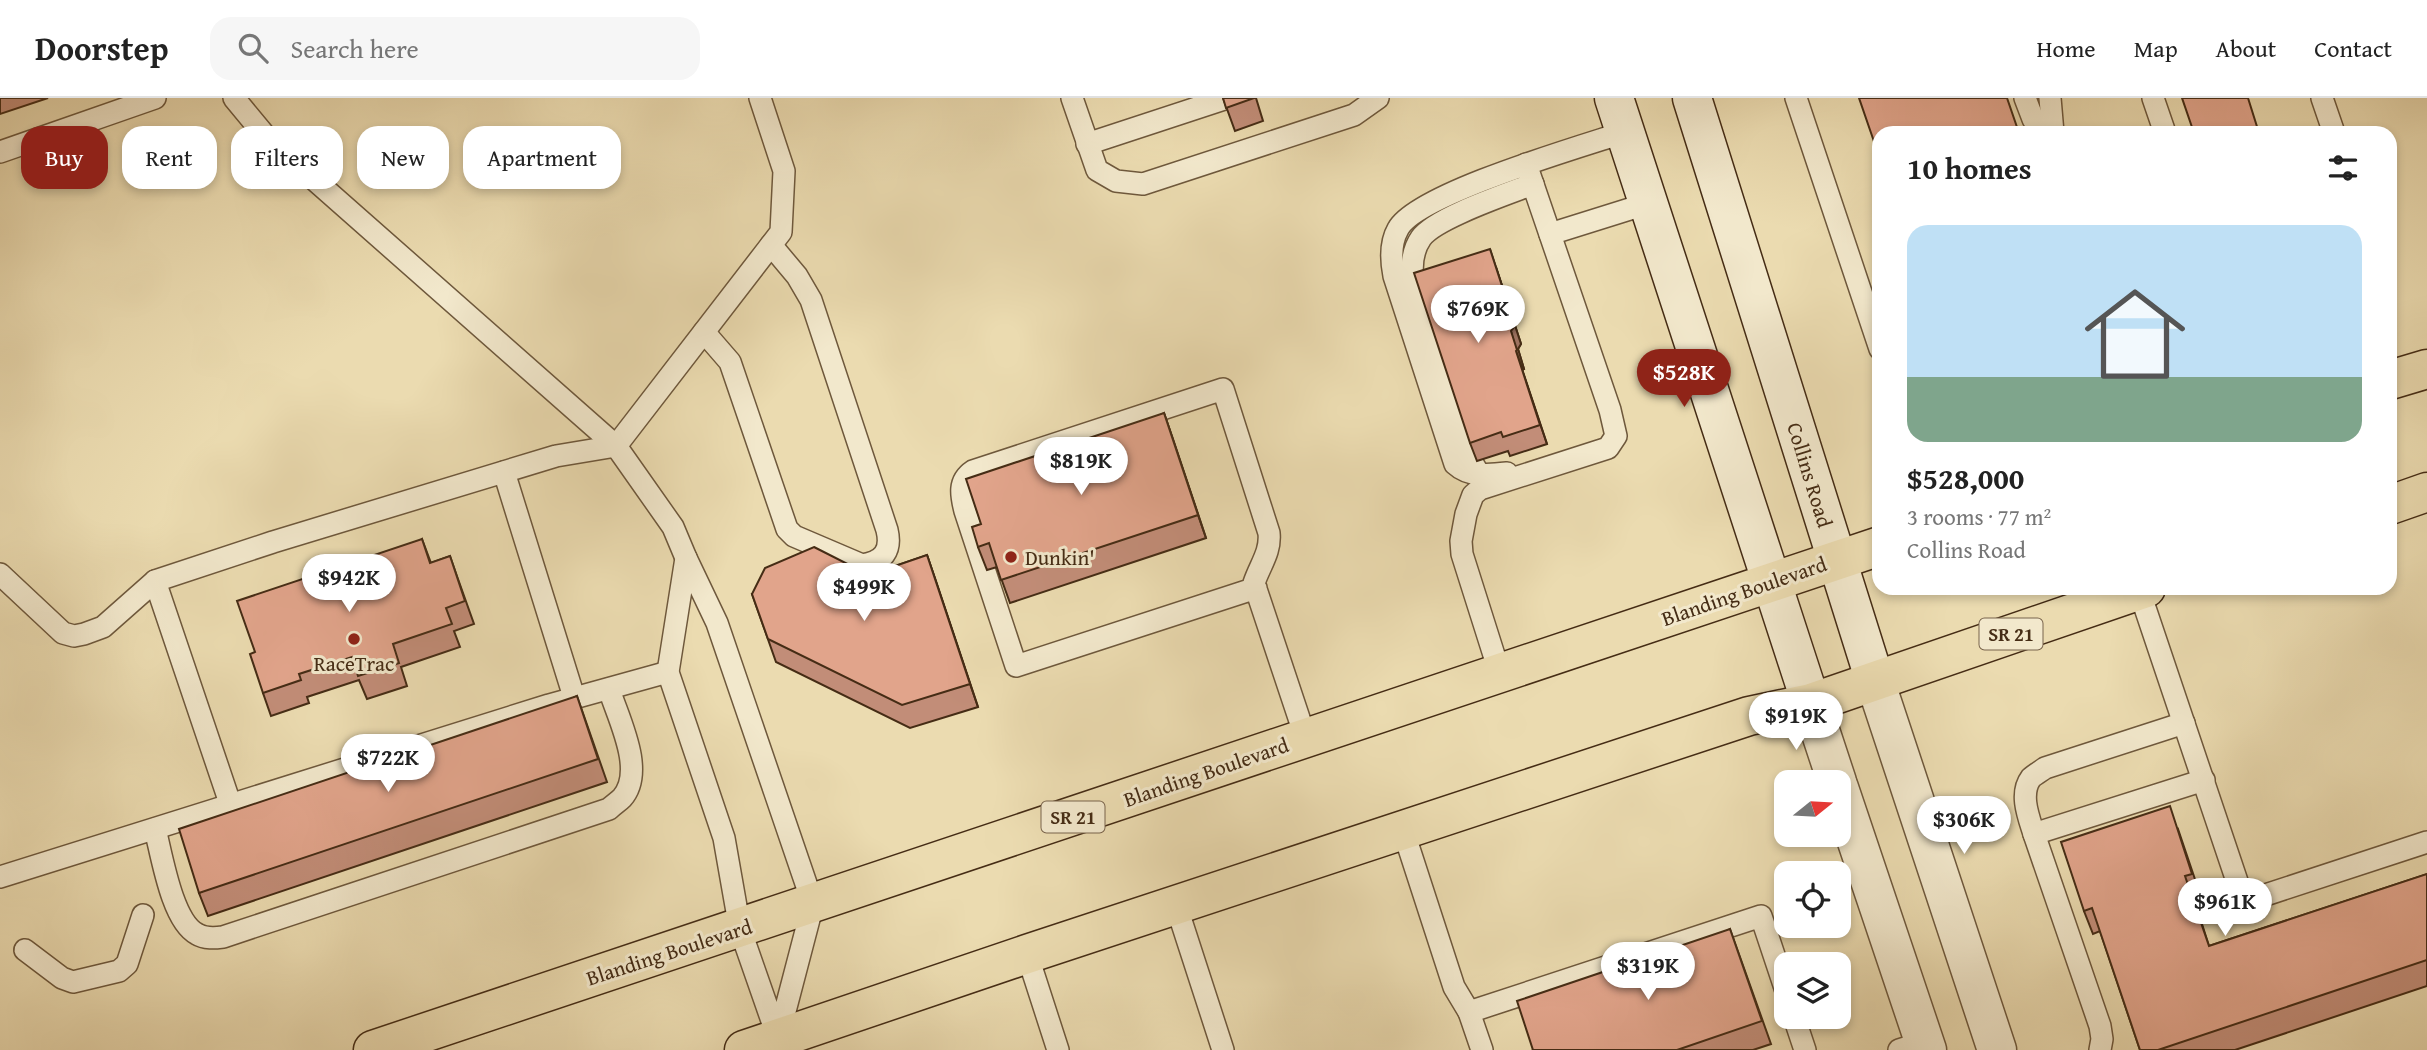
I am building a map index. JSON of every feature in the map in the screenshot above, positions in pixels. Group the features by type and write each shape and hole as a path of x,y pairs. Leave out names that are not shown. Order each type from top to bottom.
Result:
{"main road":[{"name":"Collins Road","path":"1692,98 1875,681 1997,1050"},
{"path":"1620,115 1833,770"},
{"path":"2397,378 2427,369"},
{"path":"2397,503 2427,492"},
{"name":"Blanding Boulevard","path":"373,1050 1872,549"},
{"name":"SR 21","path":"761,1044 1749,716 1811,703 2125,595"},
{"path":"1852,831 1917,1047"}],"lane":[{"path":"0,152 155,98"},
{"path":"234,98 267,138 616,446 673,527 717,623 813,904 761,1044"},
{"path":"0,574 63,634 74,636 103,627 155,581 273,542 556,456 616,446 781,230 784,171 760,98"},
{"path":"1072,98 1097,170 1116,181 1143,184 1354,115 1378,98"},
{"path":"1796,98 1872,325"},
{"path":"2025,98 2038,126"},
{"path":"2050,98 2052,126"},
{"path":"2153,98 2163,126"},
{"path":"2322,98 2332,126"},
{"path":"1087,144 1224,99"},
{"path":"1479,474 1469,457 1413,280 1412,259 1418,243 1429,230 1495,198 1620,115"},
{"path":"1461,541 1466,514 1473,495 1480,489 1608,448 1616,436 1529,174"},
{"path":"1500,674 1464,564 1455,523 1461,490 1455,464 1395,276 1392,251 1398,227 1409,216 1428,205 1492,176 1529,174"},
{"path":"1550,234 1648,203"},
{"path":"704,332 730,362 787,529 794,536 862,565 885,556 889,545 887,530 811,300 794,271 771,245"},
{"path":"1256,588 1016,666 965,511 961,492 963,480 973,471 1223,389 1269,533 1270,544 1256,578 1256,588 1306,739"},
{"path":"1455,464 1461,470 1479,474 1529,474"},
{"path":"504,472 574,697"},
{"path":"686,558 668,672 724,838 761,1044"},
{"path":"155,581 231,806"},
{"path":"2144,595 2245,902 2427,842"},
{"path":"0,877 574,697 668,672"},
{"path":"155,829 184,925 197,935 223,937 609,809 623,797 631,782 632,767 608,689"},
{"path":"2100,1050 2100,1026 2026,811 2026,795 2031,779 2045,768 2184,723"},
{"path":"2034,834 2204,780"},
{"path":"1403,830 1454,987 1469,1012 1482,1050"},
{"path":"1176,905 1223,1050"},
{"path":"25,950 62,978 73,982 119,971 127,964 142,915"},
{"path":"1469,1012 1761,916 1774,955"},
{"path":"1027,954 1058,1050"},
{"path":"1798,1029 1805,1050"}],"building":[{"path":"1223,98 1254,98 1226,108"},
{"path":"1859,98 2007,98 2017,126 1872,126 1872,136"},
{"path":"2182,98 2248,98 2257,126 2192,126"},
{"path":"1490,249 1515,326 1511,331 1516,351 1540,425 1503,437 1501,432 1470,443 1414,273"},
{"path":"1164,413 1198,515 1001,580 989,543 978,547 972,527 981,524 966,479"},
{"name":"RaceTrac","path":"422,539 430,563 450,556 465,601 446,608 452,624 393,644 399,663 358,676 352,657 299,674 301,680 263,693 250,654 255,652 237,601"},
{"path":"814,547 869,575 927,555 970,684 902,705 768,639 752,594 765,568"},
{"path":"577,696 598,759 199,893 179,829"},
{"path":"2170,806 2192,874 2185,876 2209,946 2427,874 2427,960 2158,1050 2140,1050 2092,908 2084,911 2061,842"},
{"path":"1730,929 1762,1021 1677,1050 1533,1050 1517,1001"}],"place":[{"name":"Dunkin'","path":"1011,557"},
{"name":"RaceTrac","path":"354,639"}]}
